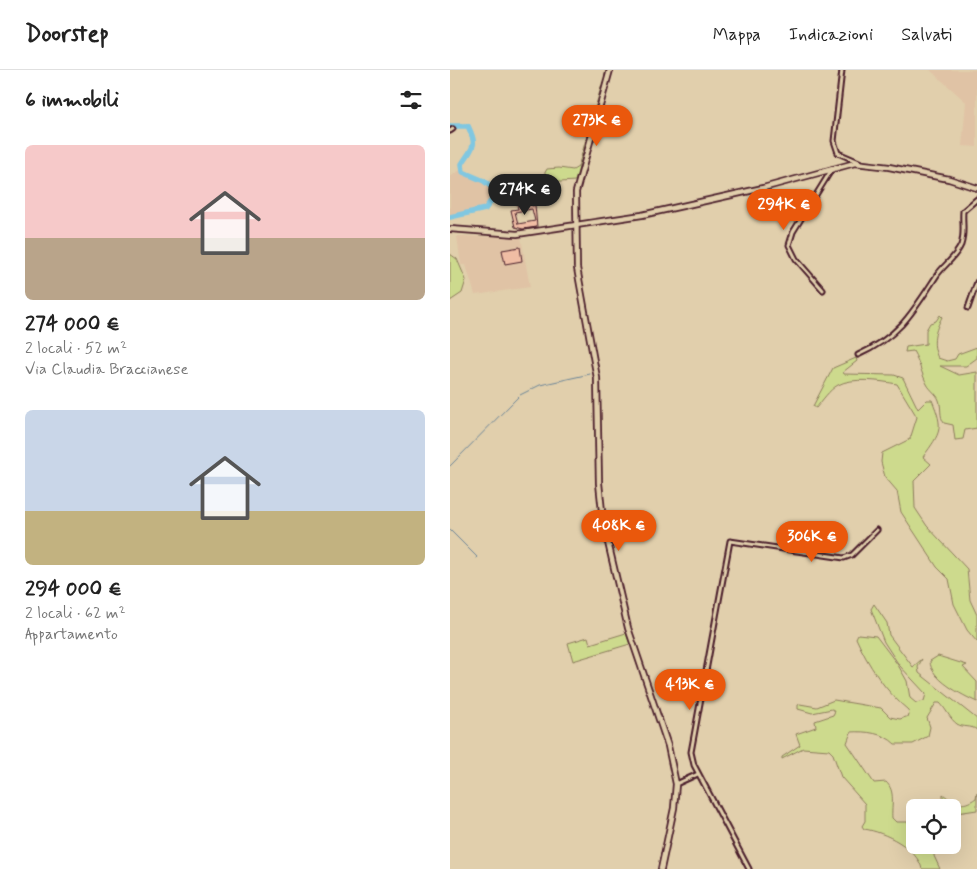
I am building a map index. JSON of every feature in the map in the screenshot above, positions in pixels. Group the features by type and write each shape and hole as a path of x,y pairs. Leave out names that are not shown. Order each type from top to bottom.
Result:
{"street":[{"path":"610,70 577,183 574,204 580,290 598,382 599,483 603,521 624,617 670,752 676,784 674,808 661,869"},
{"path":"842,70 834,141 838,153 862,163 949,179 977,188"},
{"path":"450,229 510,234 673,209 862,163"},
{"path":"823,290 796,259 790,249 790,241 833,169"},
{"path":"858,355 887,340 908,320 938,274 959,249 964,232 963,211 977,199"},
{"path":"968,308 977,282"},
{"path":"749,869 698,774 691,752 730,541 844,558 852,555 877,530"},
{"path":"676,784 698,774"}],"shaded area":[{"path":"930,70 977,70 977,147 962,146 966,102"},
{"path":"460,170 479,179 497,192 483,207 450,215 450,177"},
{"path":"457,236 521,237 530,287 475,295 466,265 461,265"}],"green space":[{"path":"606,70 608,70 575,181 546,183 543,176 547,169 573,170 578,167"},
{"path":"450,254 457,259 466,280 462,293 450,301"},
{"path":"940,315 942,317 934,342 938,358 947,361 955,359 958,354 977,347 977,358 966,366 940,366 959,375 977,372 977,428 965,430 963,439 955,440 953,425 944,423 942,420 939,400 927,384 913,351 905,352 906,347 926,344 926,330 930,323 936,321"},
{"path":"856,358 857,361 843,372 844,374 894,375 903,378 918,409 927,400 932,400 938,418 939,430 934,442 923,457 931,464 914,481 915,508 927,526 967,569 970,600 977,615 977,642 967,630 954,604 949,579 937,567 901,512 897,491 885,477 881,462 882,453 910,439 917,417 897,384 867,380 851,381 838,385 816,408 813,406 833,368"},
{"path":"874,604 887,623 889,635 913,667 922,659 918,667 919,673 977,719 977,730 959,725 940,703 936,703 927,718 930,727 928,736 913,744 895,744 886,737 869,732 851,732 847,743 874,783 886,782 891,790 892,818 896,822 906,822 906,847 890,837 864,829 862,826 865,821 865,804 841,777 833,754 829,750 803,748 782,759 782,757 800,745 796,734 816,727 815,721 833,715 835,711 832,709 812,713 798,709 800,704 817,707 834,700 881,708 890,717 900,719 909,716 908,710 892,695 872,668 856,638 858,634 876,636 898,665 907,681 910,698 916,703 924,701 926,694 899,665 884,642 871,609"},
{"path":"626,633 630,644 573,661 568,643 588,637 590,644"},
{"path":"938,656 967,665 963,667 977,682 977,702 948,686 935,674 931,668 930,661"},
{"path":"977,792 977,810 961,812 961,804 976,798"},
{"path":"943,794 950,799 944,799"},
{"path":"914,854 934,854 940,869 922,869"}],"building":[{"path":"531,200 532,206 535,205 537,227 523,229 515,227 511,210 518,209 517,203","holes":["532,209 535,221 518,224 515,212"]},
{"path":"520,247 522,261 505,264 502,250"}],"waterway":[{"path":"450,126 468,126 473,138 473,146 462,164 463,172 484,181 498,192 485,209 450,217"},
{"path":"450,466 520,395 540,385 590,374"},
{"path":"450,530 476,558"}]}
